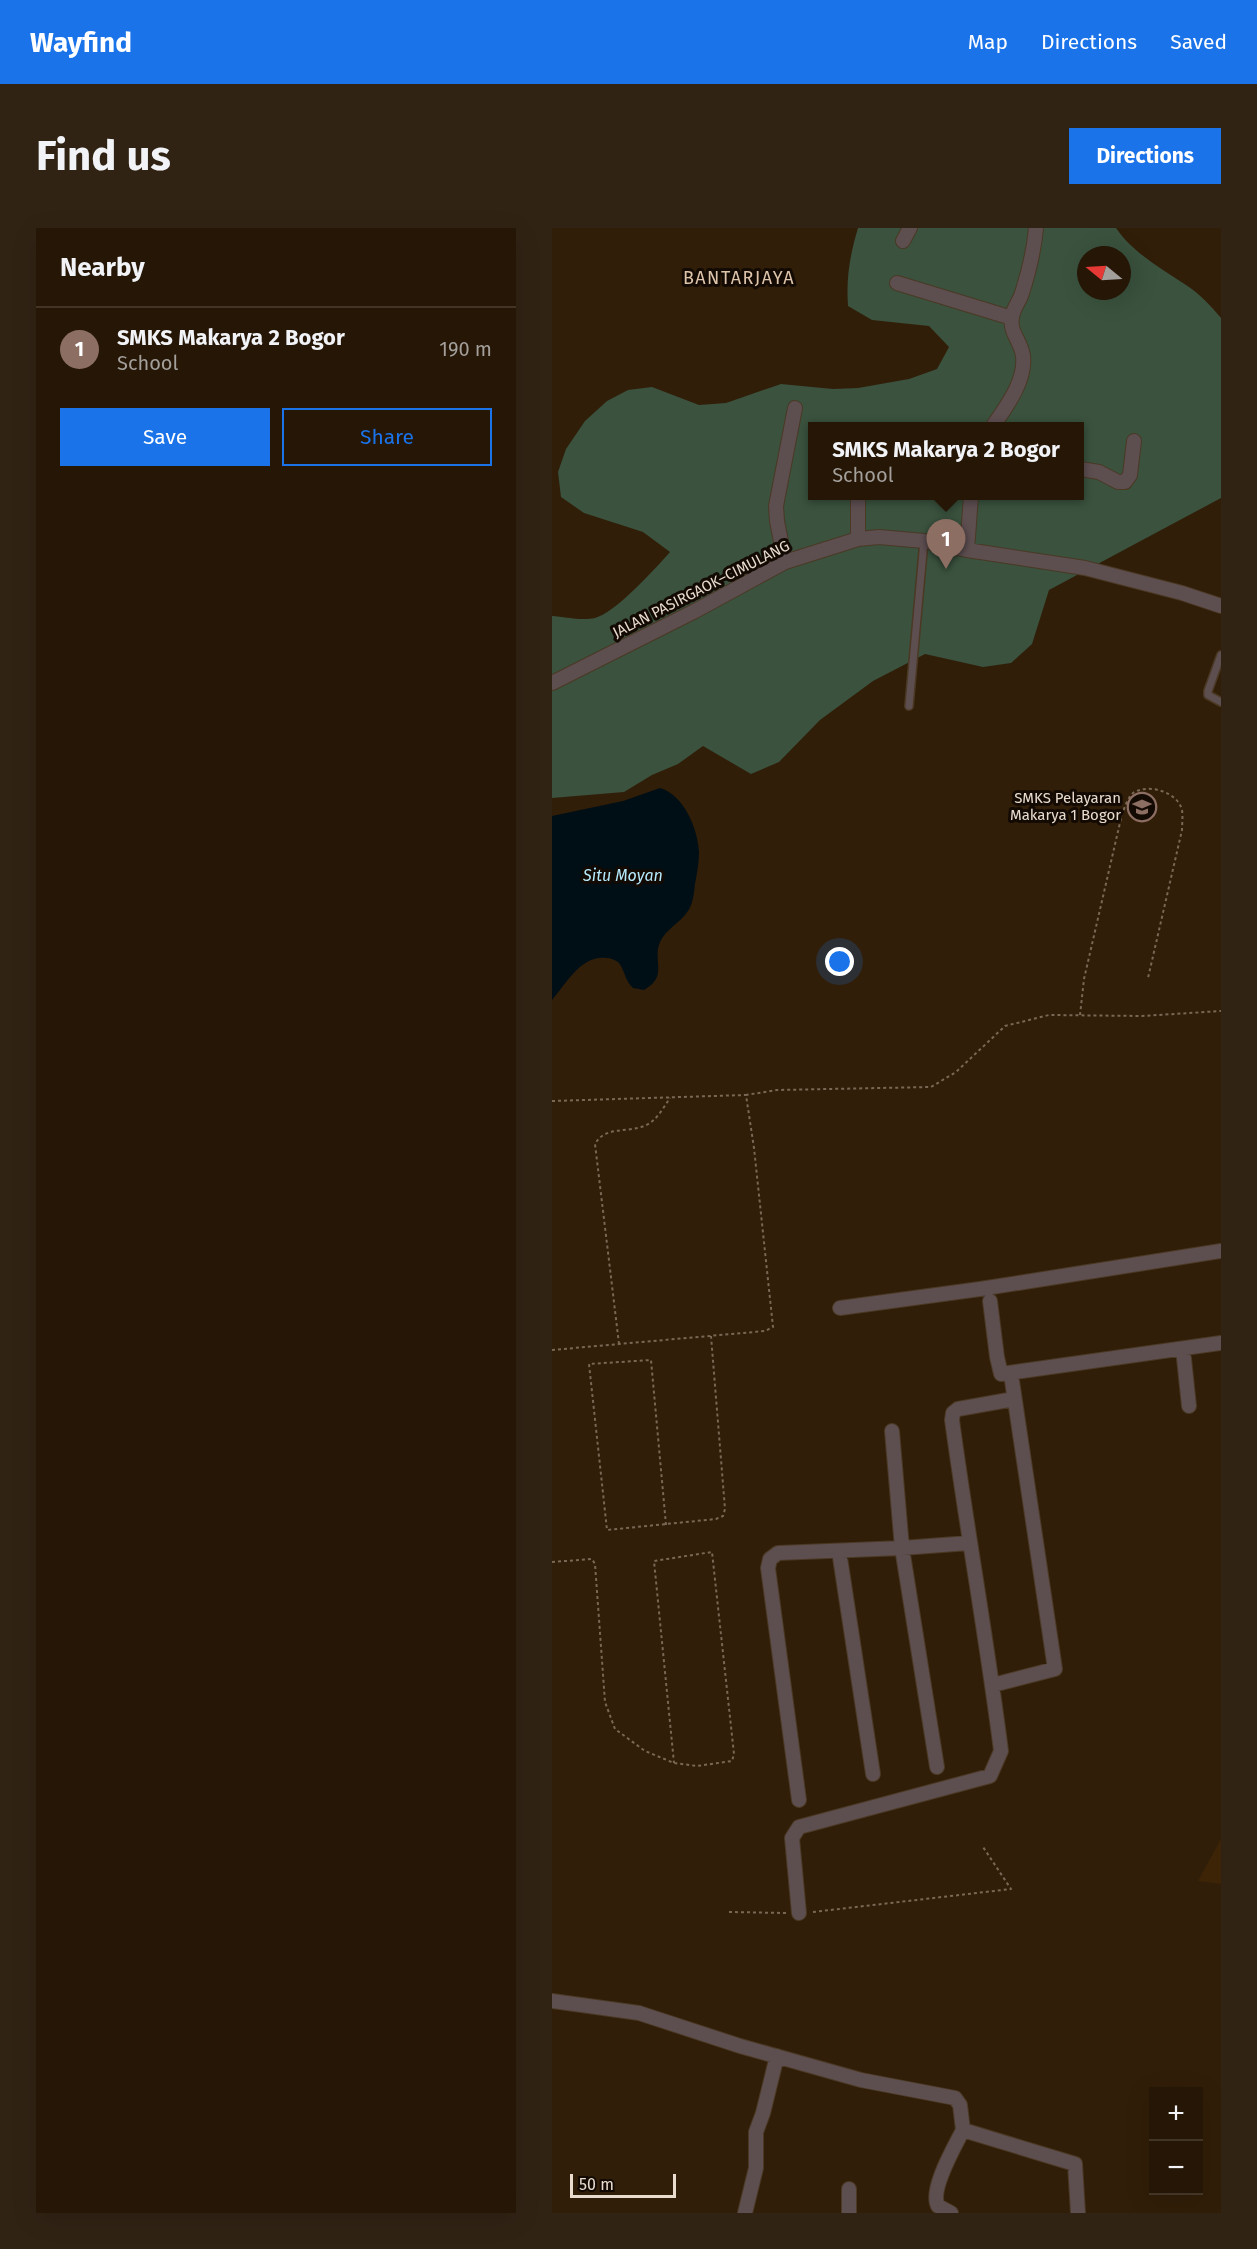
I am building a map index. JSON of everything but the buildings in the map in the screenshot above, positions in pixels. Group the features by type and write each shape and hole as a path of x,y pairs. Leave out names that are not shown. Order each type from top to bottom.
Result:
{"street":[{"path":"903,241 910,228"},
{"path":"996,422 1009,404 1021,368 1023,355 1018,340 1014,336 1012,318 1027,273 1036,228"},
{"path":"897,283 1012,318"},
{"path":"785,562 776,506 795,408"},
{"path":"1084,470 1099,472 1118,482 1125,482 1130,475 1134,441"},
{"path":"858,500 858,539"},
{"path":"966,550 971,500"},
{"name":"JALAN PASIRGAOK–CIMULANG","path":"552,683 785,562 858,539 879,537 924,541 966,550 1085,568 1182,593 1221,606"},
{"path":"840,1308 980,1289 1221,1251"},
{"path":"990,1301 1001,1374 1221,1343"},
{"path":"1183,1349 1190,1406"},
{"path":"993,1685 1055,1670 1011,1374"},
{"path":"799,1913 792,1838 799,1827 990,1776 1001,1750 952,1420 953,1413 958,1409 1014,1399"},
{"path":"892,1431 902,1548 937,1767"},
{"path":"799,1800 768,1568 770,1559 778,1552 839,1551 969,1543"},
{"path":"839,1551 873,1774"},
{"path":"552,2001 639,2013 861,2080 954,2098 960,2105 963,2130 945,2166 935,2197 938,2206 951,2213"},
{"path":"746,2213 756,2168 756,2132 777,2056"},
{"path":"963,2130 1075,2164 1078,2213"},
{"path":"849,2189 849,2213"}],"lane":[{"path":"909,706 924,541"},
{"path":"1221,655 1208,695 1221,702"}],"path":[{"path":"1080,1015 1084,979 1122,814 1131,795 1142,788 1157,789 1173,797 1182,808 1182,830 1148,978"},
{"path":"552,1101 746,1095 777,1090 932,1087 956,1072 1005,1026 1049,1015 1142,1016 1221,1011"},
{"path":"552,1350 765,1331 773,1327 754,1148 746,1095"},
{"path":"619,1344 595,1144 599,1136 606,1133 645,1126 656,1118 670,1098"},
{"path":"666,1525 651,1360 590,1365 607,1530 666,1525 716,1519 723,1516 725,1509 711,1336"},
{"path":"552,1562 592,1558 595,1564 605,1702 615,1730 645,1751 674,1763 697,1766 716,1765 732,1761 734,1754 712,1552 654,1561 674,1763"},
{"path":"729,1912 799,1913 1011,1889 983,1847"}],"shaded area":[{"path":"1221,1839 1221,1884 1198,1881"}],"green space":[{"path":"858,228 1116,228 1139,253 1196,292 1221,318 1221,498 1049,590 1032,644 1011,663 983,667 925,654 873,681 820,720 779,762 751,774 703,746 678,764 652,775 624,792 552,798 552,616 585,619 603,614 634,590 670,552 643,532 584,513 561,497 558,472 566,449 585,421 607,401 628,390 652,387 699,405 726,403 781,384 833,389 858,388 909,379 937,369 949,347 929,326 872,320 848,306 848,276"}],"water":[{"name":"Situ Moyan","path":"660,788 669,792 683,805 693,823 699,852 691,905 685,915 660,942 656,979 644,990 633,988 618,962 610,958 597,958 575,972 552,1000 552,816 623,801"}],"place":[{"name":"SMKS Makarya 2 Bogor","path":"946,569"},
{"name":"SMKS Pelayaran Makarya 1 Bogor","path":"1142,807"}],"district":[{"name":"BANTARJAYA","path":"739,278"}]}
